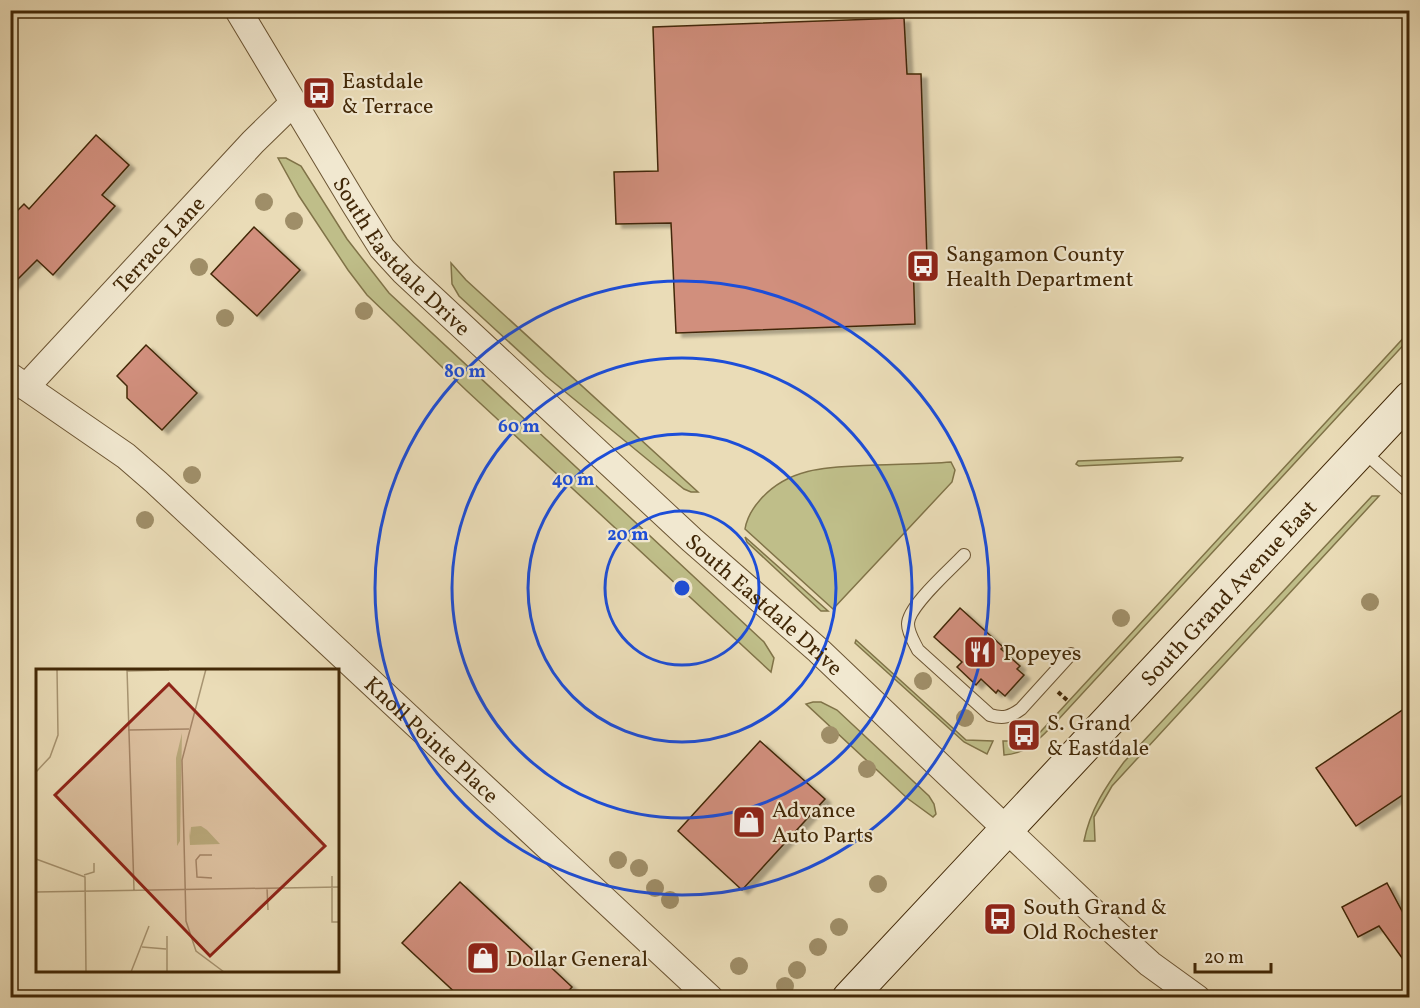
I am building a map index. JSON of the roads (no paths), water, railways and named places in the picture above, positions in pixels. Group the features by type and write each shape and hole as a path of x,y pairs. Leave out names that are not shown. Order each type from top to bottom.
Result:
{"main road":[{"name":"South Grand Avenue East","path":"849,998 1410,398"}],"street":[{"name":"South Eastdale Drive","path":"238,10 292,103 382,248 404,272 692,540 819,651 1100,919 1150,964 1197,998"},
{"name":"Terrace Lane","path":"18,381 292,103"},
{"name":"Knoll Pointe Place","path":"18,381 126,456 156,482 710,998"}],"lane":[{"path":"1361,449 1410,493"},
{"path":"964,555 915,607 908,622 911,636 918,650 990,716 1000,718 1011,716 1020,709 1071,654"}],"place":[{"name":"Eastdale & Terrace","path":"319,93"},
{"name":"Sangamon County Health Department","path":"923,266"},
{"name":"Popeyes","path":"980,652"},
{"name":"S. Grand & Eastdale","path":"1024,735"},
{"name":"Advance Auto Parts","path":"749,822"},
{"name":"South Grand & Old Rochester","path":"1000,919"},
{"name":"Dollar General","path":"483,958"}]}
